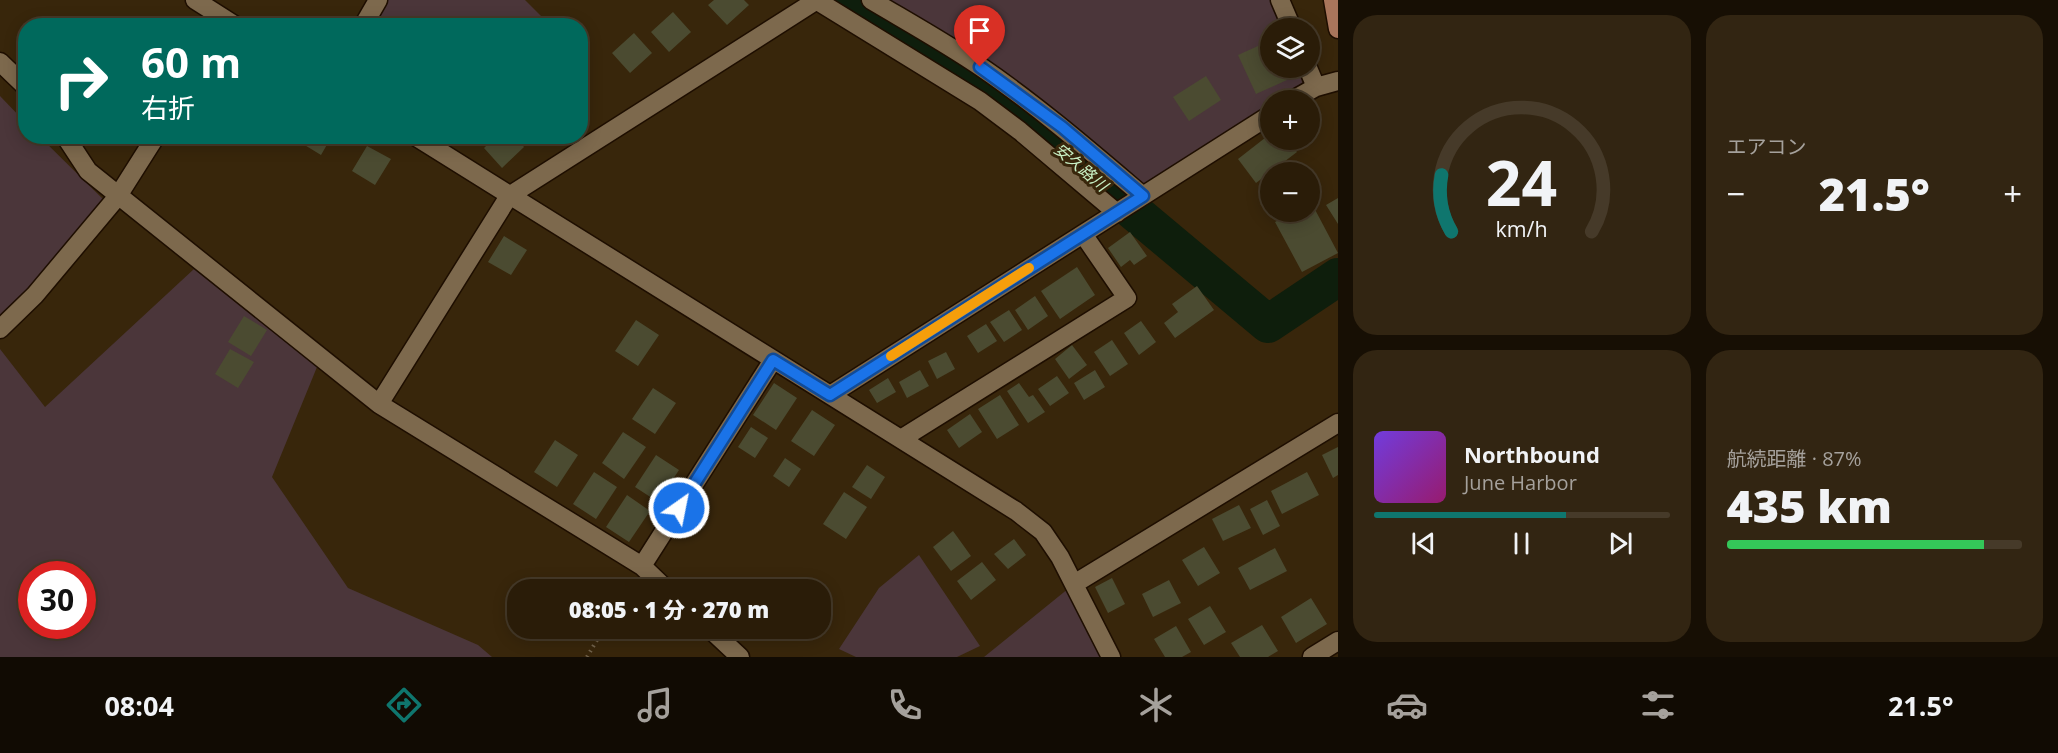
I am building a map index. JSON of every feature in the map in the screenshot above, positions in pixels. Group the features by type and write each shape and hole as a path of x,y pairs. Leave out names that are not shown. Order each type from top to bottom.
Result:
{"main road":[{"path":"1333,0 1338,29"}],"street":[{"path":"195,0 222,18"},
{"path":"368,18 378,0"},
{"path":"379,404 509,196 817,0 980,101 1020,130 1117,213"},
{"path":"871,0 980,67 1028,101 1143,196"},
{"path":"1280,0 1288,18"},
{"path":"0,62 18,79"},
{"path":"1312,78 1316,87"},
{"path":"1311,90 1338,81"},
{"path":"830,395 1260,121"},
{"path":"71,144 88,171 379,404 642,566 656,579"},
{"path":"0,329 35,295 118,196 151,144"},
{"path":"428,144 1016,511 1043,532 1074,584 1111,657"},
{"path":"901,439 1127,298 1083,234"},
{"path":"642,566 773,360"},
{"path":"1074,584 1338,423"},
{"path":"721,639 740,657"},
{"path":"1312,657 1338,641"}],"path":[{"path":"587,657 598,639"}],"shaded area":[{"path":"388,0 525,0 543,18 377,18"},
{"path":"868,0 1273,0 1279,18 1260,18 1260,78 1301,78 1305,90 1260,90 1260,121 1143,196"},
{"path":"0,96 18,115 18,144 47,144 110,206 0,323"},
{"path":"194,269 317,367 272,477 348,588 478,645 492,657 0,657 0,349 45,407"},
{"path":"919,555 980,646 957,657 856,657 839,649 879,588"},
{"path":"1074,584 1118,657 984,657"}],"building":[{"path":"714,0 744,0 749,5 727,25 708,5"},
{"path":"673,12 691,32 669,52 651,32"},
{"path":"634,33 652,53 630,73 612,53"},
{"path":"1260,45 1260,78 1286,78 1287,80 1260,90 1256,94 1238,55"},
{"path":"1206,76 1221,100 1189,121 1173,97"},
{"path":"1260,142 1260,150 1295,150 1297,152 1284,162 1260,162 1260,180 1256,183 1238,159"},
{"path":"303,144 327,144 321,155"},
{"path":"488,144 522,144 524,147 502,168 484,148"},
{"path":"367,146 391,159 375,185 352,171"},
{"path":"1338,198 1338,224 1326,205"},
{"path":"1320,219 1338,253 1302,272 1275,222 1320,222"},
{"path":"1130,232 1147,256 1134,265 1130,260 1121,267 1108,248"},
{"path":"504,236 527,250 511,275 488,262"},
{"path":"1077,267 1095,295 1060,319 1041,291"},
{"path":"1197,286 1214,310 1175,338 1164,323 1178,312 1172,304"},
{"path":"1035,296 1048,316 1028,330 1015,310"},
{"path":"1009,310 1022,330 1004,342 990,322"},
{"path":"244,316 267,330 251,356 228,342"},
{"path":"636,320 659,335 638,366 615,351"},
{"path":"1141,321 1156,342 1139,355 1124,333"},
{"path":"986,324 997,341 978,353 967,336"},
{"path":"1112,340 1128,364 1110,376 1094,352"},
{"path":"1072,345 1087,365 1069,379 1055,359"},
{"path":"230,349 254,362 238,388 215,374"},
{"path":"946,352 955,369 937,379 928,361"},
{"path":"920,370 929,386 907,398 899,382"},
{"path":"1095,370 1105,387 1084,400 1074,383"},
{"path":"1057,376 1069,393 1050,406 1038,389"},
{"path":"888,378 896,392 877,403 869,390"},
{"path":"774,383 797,398 776,430 753,415"},
{"path":"1019,383 1029,397 1033,395 1045,412 1028,423 1007,391"},
{"path":"653,388 676,403 655,434 632,419"},
{"path":"1000,395 1019,425 997,439 978,409"},
{"path":"812,410 835,425 814,456 791,441"},
{"path":"970,414 982,432 959,448 947,430"},
{"path":"751,427 768,438 755,458 738,447"},
{"path":"623,432 646,447 624,479 602,463"},
{"path":"555,440 578,455 557,487 534,472"},
{"path":"1338,447 1338,475 1333,478 1322,455"},
{"path":"656,455 679,470 658,502 635,487"},
{"path":"785,458 801,469 789,487 773,476"},
{"path":"867,465 885,477 871,499 852,487"},
{"path":"594,472 617,487 596,519 573,504"},
{"path":"1307,472 1319,495 1282,514 1271,491"},
{"path":"844,492 867,507 846,539 823,524"},
{"path":"627,495 650,511 629,542 606,527"},
{"path":"1267,500 1280,526 1263,535 1250,509"},
{"path":"1239,505 1251,528 1223,541 1212,519"},
{"path":"953,531 971,556 951,571 933,547"},
{"path":"1014,539 1026,555 1008,569 994,554"},
{"path":"1204,547 1220,573 1198,586 1182,560"},
{"path":"1275,548 1287,571 1250,590 1238,568"},
{"path":"982,562 996,580 971,600 957,581"},
{"path":"1112,578 1125,604 1108,613 1095,587"},
{"path":"1169,580 1181,603 1153,617 1142,594"},
{"path":"1311,598 1327,624 1296,643 1281,617"},
{"path":"1210,606 1226,632 1204,645 1188,619"},
{"path":"1262,625 1278,651 1268,657 1240,657 1231,643"},
{"path":"1176,626 1191,652 1182,657 1165,657 1154,639"}],"waterway":[{"name":"安久路川","path":"840,0 1009,107 1268,324 1338,277"}],"slow traffic":[{"path":"891,356 1029,268"}],"route":[{"path":"679,508 773,360 830,395 1143,196 1062,127 980,67"}]}
